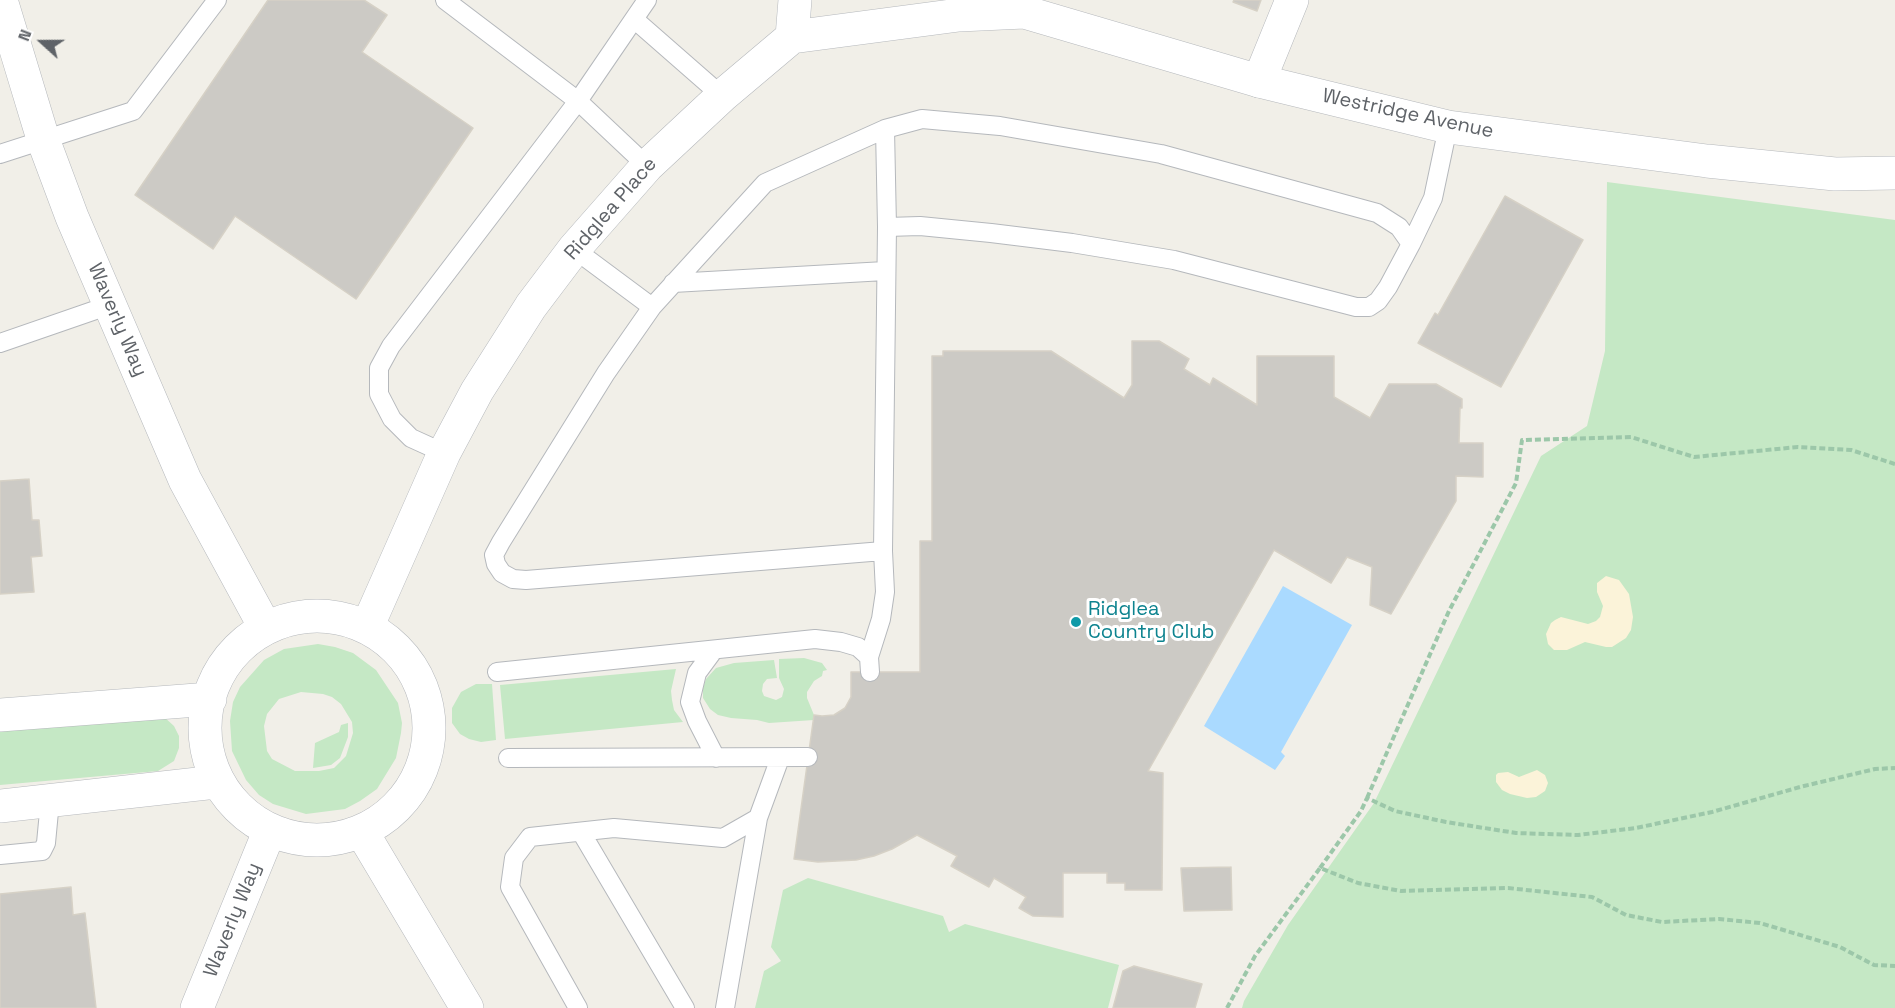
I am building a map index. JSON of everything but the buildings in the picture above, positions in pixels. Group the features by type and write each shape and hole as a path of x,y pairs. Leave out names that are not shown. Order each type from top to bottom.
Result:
{"street":[{"name":"Waverly Way","path":"2,0 44,142 72,217 185,480 265,627"},
{"path":"795,0 792,37 1015,6"},
{"path":"1259,81 1292,0"},
{"name":"Westridge Avenue","path":"1015,6 1259,81 1448,127 1707,161 1835,174 1895,173"},
{"name":"Ridglea Place","path":"368,624 444,453 477,392 531,306 574,249 647,166 722,96 792,37"},
{"path":"338,616 368,624 388,639 407,661 422,687 428,735 424,762 412,785 383,817 362,832 335,841 315,843 289,839 269,832 248,818 216,782 208,755 204,724 210,699 220,676 233,656 265,627 301,618 338,616"},
{"path":"0,715 210,699"},
{"path":"0,806 216,782"},
{"name":"Waverly Way","path":"197,1008 269,832"},
{"path":"362,832 467,1008"}],"lane":[{"path":"0,154 44,142 133,111 217,0"},
{"path":"445,0 578,101 647,166"},
{"path":"444,453 411,438 392,419 379,394 379,368 391,346 578,101 647,0"},
{"path":"634,20 722,96"},
{"path":"883,550 526,580 513,579 502,573 496,564 494,555 606,373 652,308 673,283 765,183 885,129 922,118 1000,126 1161,154 1377,213 1399,227 1411,244"},
{"path":"887,227 921,226 1072,243 1174,260 1356,307 1369,307 1378,301 1388,287 1433,198 1448,127"},
{"path":"497,672 815,639 858,646 870,664 885,592 883,550 887,227 885,129"},
{"path":"574,249 652,308"},
{"path":"673,283 885,271"},
{"path":"0,343 110,305"},
{"path":"714,650 697,673 690,702 696,722 716,758"},
{"path":"508,758 808,757"},
{"path":"725,1008 758,818 780,758"},
{"path":"0,855 42,851 46,843 50,801"},
{"path":"578,1008 510,887 514,858 530,837 614,828 723,838 758,818"},
{"path":"581,832 685,1008"}],"path":[{"path":"1227,1008 1255,956 1361,811 1449,611 1516,483 1522,440 1631,437 1694,457 1798,447 1851,450 1895,464"},
{"path":"1367,798 1395,811 1446,822 1516,833 1578,835 1647,826 1712,812 1875,769 1895,768"},
{"path":"1320,868 1358,883 1401,891 1508,888 1592,897 1626,915 1662,922 1719,919 1760,923 1840,947 1874,965 1895,966"}],"green space":[{"path":"1607,182 1895,220 1895,1008 1242,1008 1288,925 1374,803 1541,456 1587,426 1605,351"},
{"path":"318,644 353,653 376,670 398,703 402,723 396,758 377,789 345,809 306,814 273,804 259,795 246,780 232,751 230,721 233,702 240,687 264,660 284,649","holes":["301,692 323,694 341,704 352,722 353,733 346,756 334,768 319,771 295,771 272,759 267,751 264,726 267,714 279,699"]},
{"path":"804,658 822,663 827,670 823,671 822,676 814,681 807,692 814,720 769,723 731,718 718,715 710,709 703,698 706,679 716,668 734,663 774,660 777,678 767,679 762,691 764,696 776,700 782,697 784,689 779,678 779,659"},
{"path":"676,669 671,691 672,700 674,710 683,722 505,739 500,685"},
{"path":"476,684 492,684 496,740 481,742 469,739 460,734 452,723 452,708 461,692"},
{"path":"163,716 174,726 179,736 179,748 174,761 158,771 0,785 0,730"},
{"path":"348,723 348,737 340,758 331,765 313,768 315,743 339,732 341,725"},
{"path":"808,878 943,916 949,932 965,924 1119,965 1108,1008 755,1008 764,971 781,961 771,947 783,890"}],"sand":[{"path":"1606,576 1619,580 1629,594 1633,617 1631,630 1626,638 1612,647 1585,642 1567,650 1554,650 1548,644 1546,634 1555,620 1561,617 1588,624 1600,617 1603,606 1597,592 1597,583"},
{"path":"1537,770 1545,775 1548,783 1545,791 1536,797 1527,798 1510,794 1502,790 1496,782 1498,773 1508,772 1519,777"}],"water":[{"path":"1283,586 1352,625 1281,752 1285,756 1275,770 1204,726"}],"place":[{"name":"Ridglea Country Club","path":"1076,622"}]}
